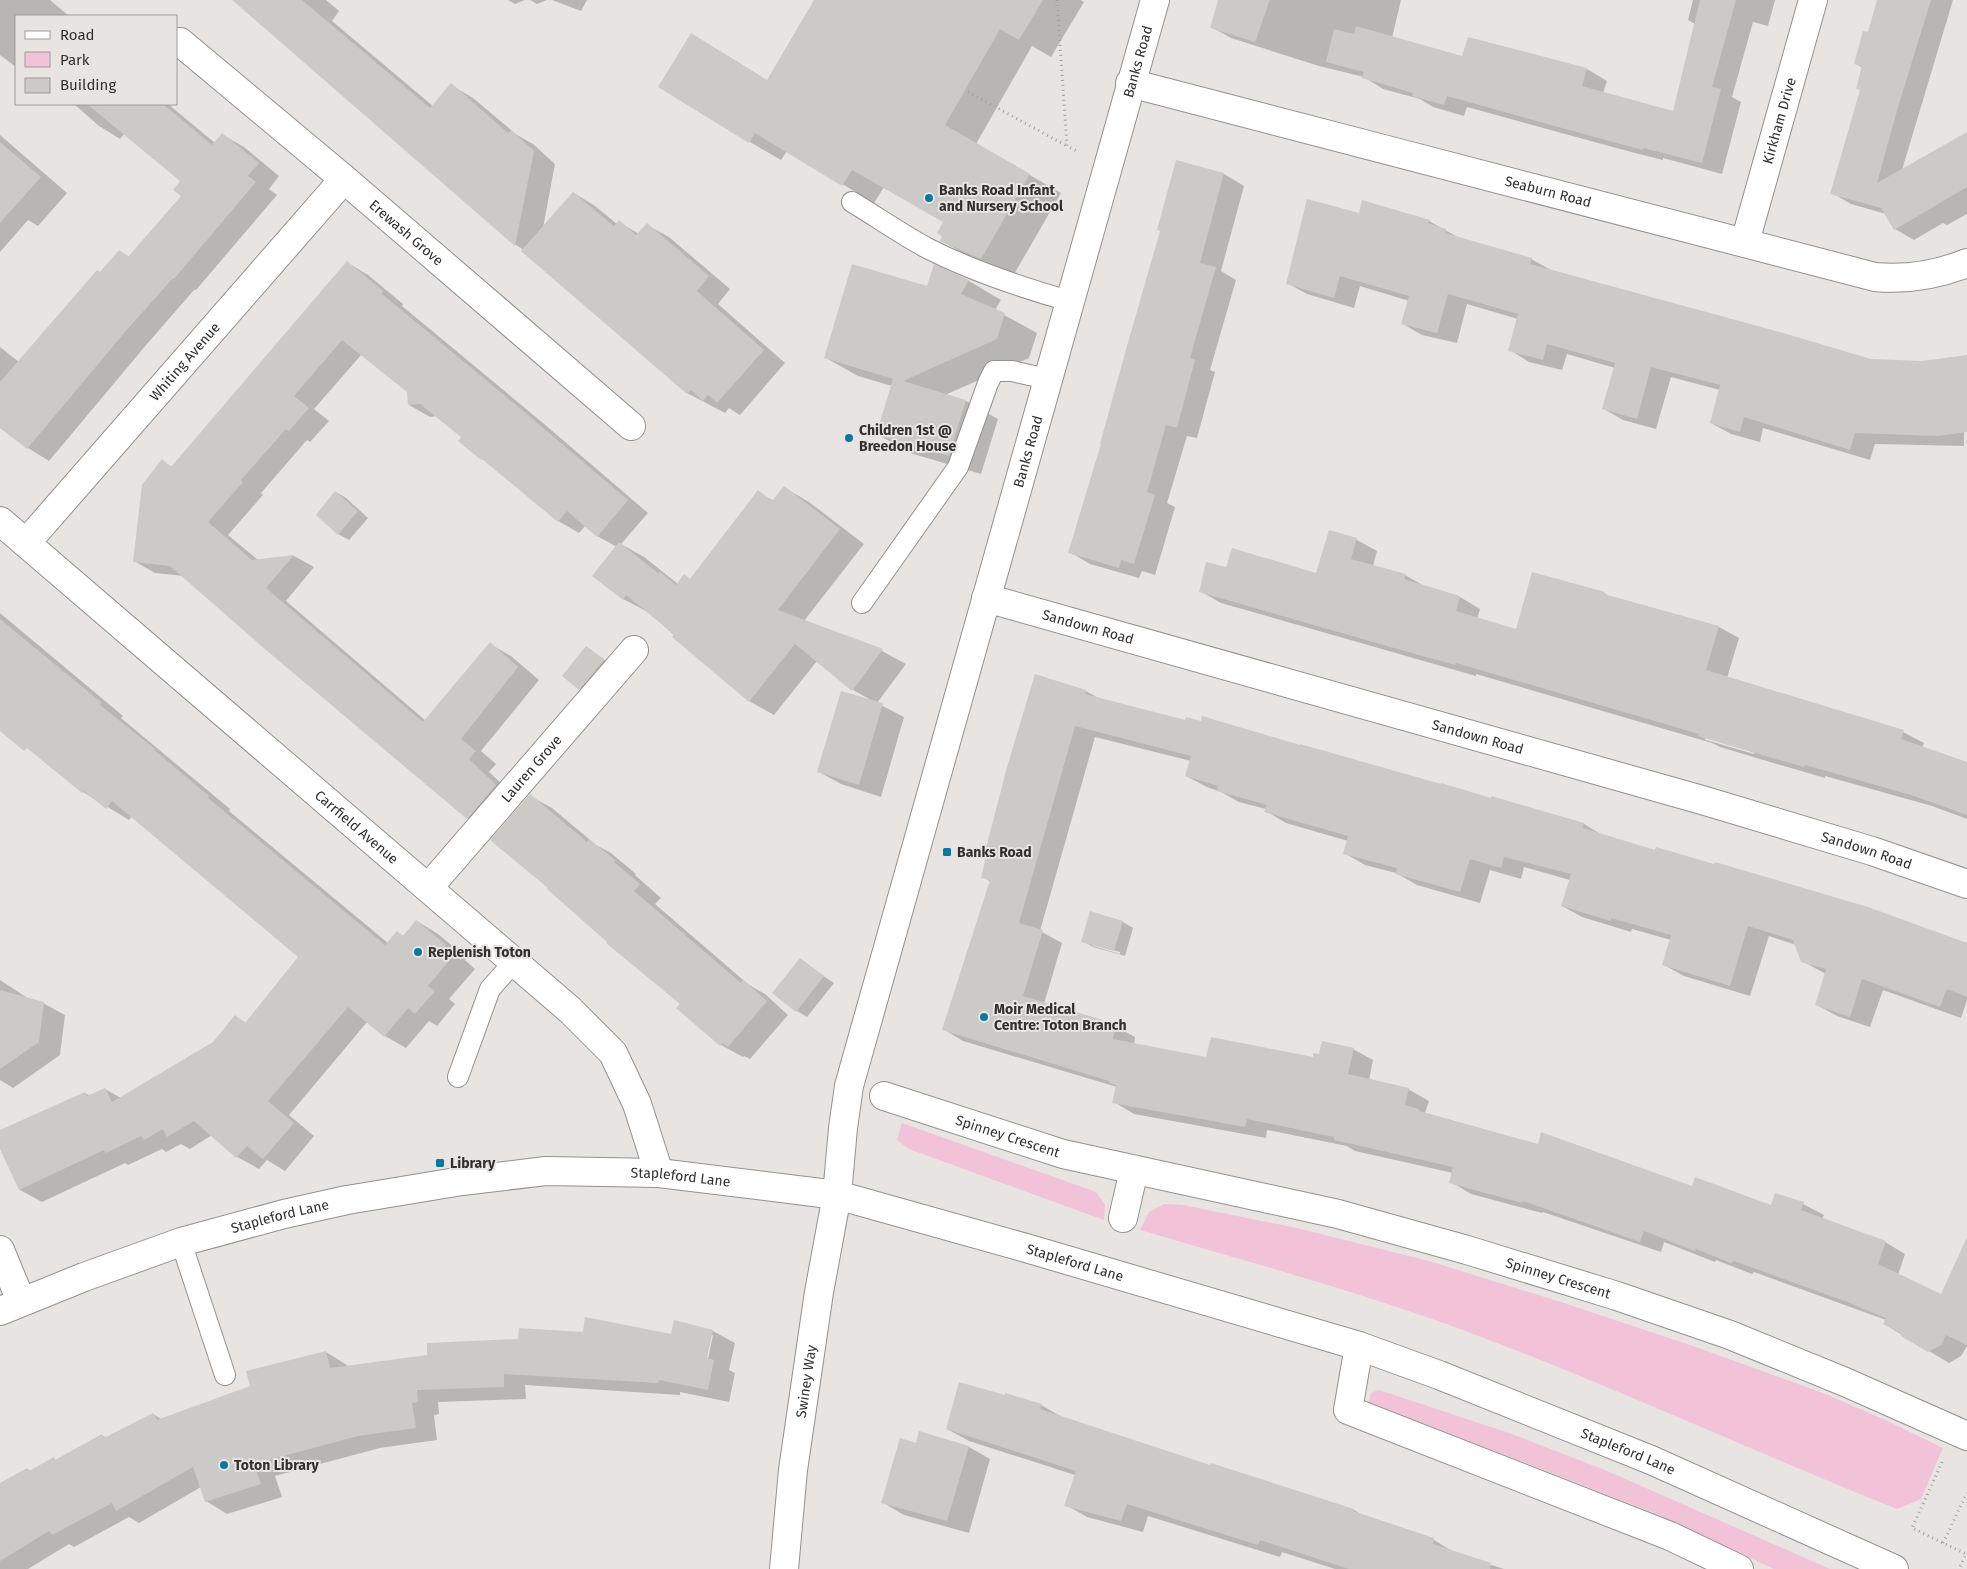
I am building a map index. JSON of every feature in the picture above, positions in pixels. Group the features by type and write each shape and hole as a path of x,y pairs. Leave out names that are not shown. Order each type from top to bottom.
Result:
{"street":[{"name":"Banks Road","path":"837,1195 849,1086 1107,164 1155,0"},
{"name":"Kirkham Drive","path":"1745,242 1813,0"},
{"name":"Erewash Grove","path":"180,42 344,179 631,426"},
{"name":"Seaburn Road","path":"1130,83 1331,137 1875,277 1896,279 1919,277 1950,270 1967,263"},
{"name":"Whiting Avenue","path":"26,543 344,179"},
{"name":"Carrfield Avenue","path":"0,521 570,1010 613,1053 637,1104 659,1173"},
{"name":"Sandown Road","path":"986,598 1711,803 1872,851 1967,884"},
{"name":"Lauren Grove","path":"428,888 634,650"},
{"name":"Spinney Crescent","path":"884,1096 1064,1154 1338,1214 1467,1250 1617,1296 1730,1335 1845,1382 1962,1434"},
{"path":"1122,1218 1134,1170"},
{"name":"Stapleford Lane","path":"11,1306 182,1242 284,1214 347,1200 462,1181 546,1171 659,1173 837,1195 1026,1248 1359,1346 1438,1374 1651,1460 1894,1569"},
{"name":"Swiney Way","path":"784,1569 793,1470 819,1292 837,1195"},
{"path":"0,1250 11,1306"},
{"path":"1359,1346 1348,1410 1670,1536 1739,1569"}],"lane":[{"path":"852,202 925,247 960,264 1022,288 1069,301"},
{"path":"862,603 958,467 994,371 1012,371 1047,379"},
{"path":"458,1077 490,989 514,962"},
{"path":"182,1242 225,1375"}],"path":[{"path":"1057,0 1067,146"},
{"path":"968,92 1067,146 1107,164"},
{"path":"1958,1569 1966,1554 1912,1528 1962,1434"},
{"path":"1943,1543 1967,1494"}],"green space":[{"path":"902,1123 1096,1192 1105,1205 1104,1220 909,1149 897,1140"},
{"path":"1164,1204 1183,1205 1297,1228 1429,1261 1567,1304 1693,1346 1823,1393 1943,1448 1921,1499 1897,1509 1552,1364 1435,1320 1325,1284 1140,1230 1149,1212"},
{"path":"1379,1390 1509,1433 1605,1470 1830,1569 1774,1569 1654,1513 1369,1402 1371,1393"}],"building":[{"path":"232,0 302,0 430,108 451,83 508,133 511,130 534,151 515,246"},
{"path":"814,0 1043,0 1019,40 1000,29 945,125 1030,174 981,259 940,241 942,236 937,233 943,222 852,170 842,186 755,133 749,143 658,87 691,33 767,80"},
{"path":"1218,0 1270,0 1255,42 1210,28"},
{"path":"1700,0 1736,0 1712,87 1721,89 1702,163 1643,148 1643,150 1447,96 1444,105 1412,96 1413,93 1362,78 1364,72 1326,62 1334,29 1354,34 1356,26 1462,56 1468,37 1587,68 1582,86 1673,111"},
{"path":"1877,0 1931,0 1877,183 1967,132 1967,187 1894,230 1881,208 1830,194 1860,90 1856,89 1862,66 1854,64 1863,31 1868,32"},
{"path":"88,105 164,105 212,145 222,133 259,163 248,176 256,182 174,279 125,332 27,449 0,428 0,382 97,270 100,272 119,250 128,257 181,196 173,190 180,181"},
{"path":"0,142 41,177 0,223"},
{"path":"1176,160 1224,173 1200,263 1216,267 1190,358 1195,360 1177,428 1166,425 1147,492 1155,495 1134,564 1121,560 1119,568 1068,553 1101,444 1160,231 1157,230"},
{"path":"573,192 614,226 619,220 636,235 647,223 709,276 697,291 764,350 717,403 708,395 703,401 691,390 687,394 521,251"},
{"path":"1307,199 1359,213 1362,200 1430,220 1428,223 1446,229 1445,233 1532,258 1530,264 1871,359 1922,361 1967,355 1967,432 1938,436 1855,433 1850,450 1744,417 1740,432 1710,423 1720,385 1651,367 1637,419 1602,409 1615,363 1547,344 1543,360 1508,351 1518,314 1448,294 1437,333 1401,324 1409,296 1340,276 1334,298 1286,284"},
{"path":"347,261 383,291 382,294 628,500 597,537 567,511 558,522 458,441 461,437 420,404 408,405 407,392 342,340 294,396 309,408 289,431 286,429 241,480 243,482 208,522 252,560 294,555 266,588 423,722 490,642 518,667 461,739 476,751 469,759 496,785 467,819 266,650 170,566 133,562 142,485 162,459 171,467"},
{"path":"852,264 927,286 934,264 969,280 961,294 1005,313 997,339 903,381 966,400 949,456 876,435 893,379 824,358"},
{"path":"784,486 840,529 778,610 883,649 852,691 795,644 749,702 672,637 674,634 626,595 623,600 592,576 619,542 676,585 684,574 690,579 758,490 772,501"},
{"path":"335,491 358,511 338,535 316,515"},
{"path":"1329,530 1357,538 1351,559 1406,574 1404,579 1460,596 1456,611 1516,629 1532,572 1719,626 1706,670 1904,730 1901,739 1967,762 1967,815 1911,795 1805,765 1804,767 1698,736 1699,734 1456,663 1455,665 1415,654 1199,592 1206,562 1226,567 1232,548 1316,573"},
{"path":"0,619 102,703 100,705 155,749 209,796 208,798 385,945 397,931 403,936 416,920 446,945 444,947 454,955 428,986 435,991 415,1014 408,1008 384,1037 348,1007 268,1101 294,1123 263,1159 247,1146 236,1158 194,1121 167,1137 163,1129 144,1140 141,1136 106,1153 104,1150 19,1190 0,1149 0,1130 85,1092 87,1096 105,1088 112,1102 213,1042 235,1015 245,1023 298,957 112,801 106,809 84,791 82,793 27,748 24,751 0,731"},
{"path":"586,646 604,660 579,690 562,676"},
{"path":"1035,674 1086,690 1085,694 1185,720 1186,717 1201,721 1202,716 1491,798 1491,796 1584,823 1583,828 1655,850 1656,847 1714,864 1715,862 1868,907 1967,943 1967,997 1947,989 1940,1007 1862,979 1850,1017 1815,1005 1826,969 1801,962 1793,940 1748,926 1730,986 1662,965 1671,935 1611,918 1611,921 1561,906 1571,874 1504,857 1501,868 1470,859 1460,892 1395,874 1397,868 1343,854 1348,836 1264,812 1267,805 1217,791 1218,786 1185,776 1191,756 1075,726 1019,923 1043,930 1023,996 1116,1024 1113,1039 1206,1057 1211,1037 1313,1057 1313,1053 1319,1054 1322,1041 1354,1048 1348,1074 1409,1088 1405,1105 1419,1109 1419,1111 1538,1144 1541,1132 1692,1186 1695,1177 1771,1205 1775,1193 1804,1202 1801,1210 1886,1241 1878,1264 1941,1294 1967,1237 1967,1345 1946,1335 1941,1345 1928,1352 1901,1336 1901,1333 1883,1324 1886,1318 1847,1302 1734,1261 1731,1263 1696,1249 1695,1251 1644,1231 1640,1242 1523,1201 1522,1203 1449,1183 1453,1167 1334,1140 1334,1137 1247,1119 1245,1127 1112,1103 1116,1085 1109,1083 1109,1081 942,1030 990,880 981,878 986,857 984,856 1007,767"},
{"path":"841,691 883,703 859,785 817,772"},
{"path":"530,794 587,842 589,839 615,860 614,862 640,884 634,891 741,983 743,980 767,1001 728,1047 723,1043 720,1046 676,1008 680,1004 606,943 548,888 490,840"},
{"path":"1090,911 1123,921 1114,951 1081,942"},
{"path":"800,958 824,976 796,1012 772,993"},
{"path":"0,990 44,1002 39,1042 0,1069"},
{"path":"585,1317 671,1334 674,1320 713,1330 707,1358 714,1360 708,1390 659,1380 658,1383 504,1374 504,1387 417,1390 418,1402 412,1403 416,1428 358,1436 254,1464 261,1484 205,1502 193,1467 116,1511 112,1503 52,1535 49,1531 0,1561 0,1483 27,1468 29,1471 54,1457 55,1460 102,1434 104,1438 153,1413 157,1420 250,1386 246,1371 326,1351 330,1368 427,1355 427,1343 518,1339 519,1328 583,1332"},
{"path":"959,1382 1042,1404 1040,1409 1210,1465 1211,1463 1354,1509 1353,1511 1434,1538 1433,1544 1491,1563 1490,1569 1349,1569 1260,1540 1258,1545 1127,1504 1121,1521 1064,1506 1076,1471 946,1429"},
{"path":"919,1431 969,1446 947,1521 881,1503 900,1438 916,1443"}],"place":[{"name":"Banks Road Infant and Nursery School","path":"929,198"},
{"name":"Children 1st @ Breedon House","path":"849,438"},
{"name":"Banks Road","path":"947,852"},
{"name":"Replenish Toton","path":"418,952"},
{"name":"Moir Medical Centre: Toton Branch","path":"984,1017"},
{"name":"Library","path":"440,1163"},
{"name":"Toton Library","path":"224,1465"}]}
